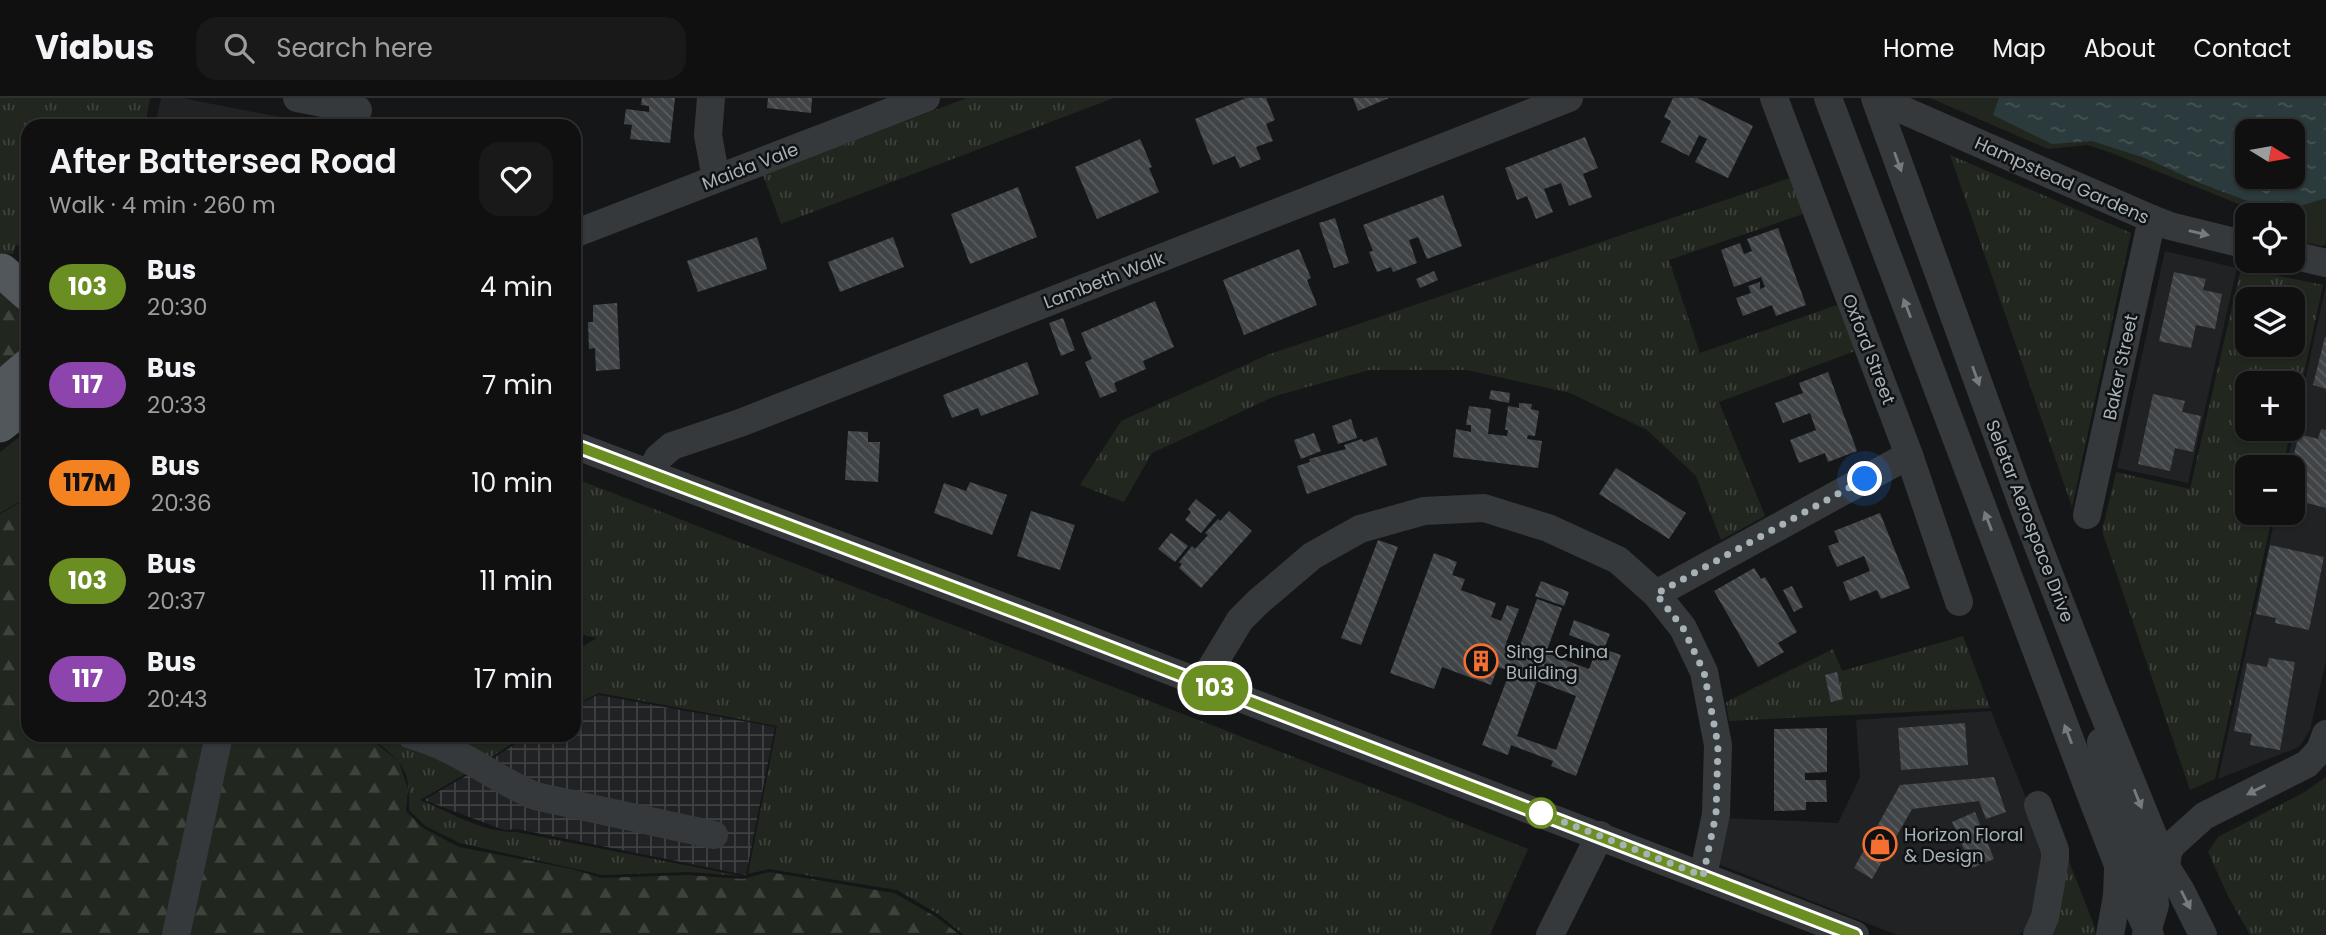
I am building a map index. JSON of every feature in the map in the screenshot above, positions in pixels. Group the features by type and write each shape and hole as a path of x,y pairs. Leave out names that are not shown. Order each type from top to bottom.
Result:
{"main road":[{"path":"0,390 21,372"},
{"path":"0,427 21,409"}],"street":[{"path":"297,98 358,111"},
{"path":"711,98 708,135 716,179"},
{"name":"Lambeth Walk","path":"650,474 658,458 672,446 740,423 1569,98"},
{"name":"Oxford Street","path":"1774,98 1909,455 1959,602"},
{"path":"1828,98 2118,865 2148,934"},
{"name":"Seletar Aerospace Drive","path":"1875,98 2022,504 2094,691 2166,867 2182,891 2203,935"},
{"name":"Hampstead Gardens","path":"1883,98 1896,107 2152,219 2235,242"},
{"name":"Maida Vale","path":"581,231 914,100"},
{"name":"Baker Street","path":"2087,515 2152,219"},
{"path":"2305,259 2326,263"},
{"path":"0,427 21,420"},
{"path":"581,448 1600,835 1855,935"},
{"path":"1656,594 1909,455"},
{"path":"1202,683 1240,620 1312,556 1360,529 1424,511 1485,508 1548,528 1618,560 1656,594 1683,628 1704,672 1718,745 1716,814 1703,876"},
{"path":"2094,691 2112,794 2154,892 2155,905 2148,934"},
{"path":"2166,867 2172,845 2204,816 2307,764 2320,750 2326,734"},
{"path":"176,935 217,742"},
{"path":"430,742 535,796 714,835"},
{"path":"2037,935 2045,917 2056,859 2038,805"},
{"path":"1550,935 1600,835"},
{"path":"2109,935 2117,896 2118,865"}],"shaded area":[{"path":"161,98 182,98 290,119 156,119"},
{"path":"2165,251 2235,268 2188,483 2117,468"},
{"path":"2326,285 2326,661 2310,730 2299,747 2218,779 2273,525 2305,525 2305,455 2289,455 2292,441 2305,441 2305,381"},
{"path":"598,695 775,727 746,875 517,829 504,830 424,800 518,742 581,742 581,703"},
{"path":"1991,711 2041,835 2043,870 2036,904 2024,931 2019,935 1897,935 1716,863 1725,818 1838,823 1860,777 1856,720"}],"green space":[{"path":"0,98 150,98 146,119 21,119 21,246 16,245 13,254 0,253"},
{"path":"967,98 1114,98 781,224 763,175"},
{"path":"1930,98 2326,98 2326,244 2322,246 2305,242 2305,203 2236,203 2087,145 2048,149"},
{"path":"1950,155 2131,233 2072,507"},
{"path":"1790,178 1803,214 1669,260 1700,353 1837,305 1855,351 1719,402 1765,516 1721,540 1696,476 1647,430 1570,393 1467,370 1369,370 1275,396 1152,453 1124,502 1080,485 1121,421 1267,355"},
{"path":"2240,273 2265,273 2323,285 2304,371 2235,371 2235,441 2288,441 2286,455 2235,455 2235,525 2270,525 2215,779 2190,790 2102,531 2116,472 2190,489 2235,294 2235,357 2305,357 2305,287 2237,287"},
{"path":"0,293 21,302 21,360 0,378"},
{"path":"21,436 21,501 0,513 0,452"},
{"path":"581,481 1528,849 1490,935 964,935 938,914 897,890 769,869 748,874 777,726 599,693 581,702 581,648 597,638 581,635"},
{"path":"21,502 21,742 207,742 167,935 0,935 0,514"},
{"path":"1963,636 1990,708 1729,721 1726,702 1833,649 1842,671"},
{"path":"377,742 406,742 467,773 420,800 467,821 491,829 741,876 688,872 603,875 460,843 425,826 409,810 407,777 394,756"},
{"path":"458,742 515,742 488,759"},
{"path":"376,743 399,762 408,789 406,811 423,828 459,847 572,869 601,878 687,875 743,879 769,872 894,893 936,917 960,935 189,935 230,744"},
{"path":"2326,777 2326,935 2250,935 2208,852 2218,837 2303,793"},
{"path":"2068,859 2094,925 2096,935 2050,935"}],"water":[{"path":"1999,98 2326,98 2326,198 2305,204 2253,203 2145,158 2092,141 2052,144 1993,115"}],"building":[{"path":"642,98 675,98 670,143 630,139 632,125 624,124 626,109 649,112 649,106 641,105"},
{"path":"768,98 812,98 811,113 767,108"},
{"path":"1246,98 1266,98 1275,120 1266,124 1273,141 1256,147 1261,159 1240,168 1235,156 1213,165 1195,119"},
{"path":"1353,98 1389,98 1358,111"},
{"path":"1673,98 1697,98 1753,126 1728,178 1695,162 1707,139 1699,135 1689,156 1661,142 1671,121 1664,117"},
{"path":"1585,137 1598,168 1583,174 1592,197 1569,206 1561,183 1544,189 1553,212 1536,219 1527,196 1517,200 1505,168"},
{"path":"1140,139 1159,192 1097,219 1075,167"},
{"path":"1018,187 1037,237 970,264 951,214"},
{"path":"1443,195 1462,246 1427,259 1418,237 1409,240 1417,263 1393,272 1391,267 1377,272 1369,252 1373,251 1363,225"},
{"path":"1335,218 1349,263 1334,268 1319,223"},
{"path":"1778,228 1806,305 1776,316 1772,305 1743,316 1736,298 1751,293 1748,286 1760,282 1760,289 1765,287 1761,277 1734,287 1721,250 1740,243 1744,254 1752,251 1747,239"},
{"path":"757,237 767,269 698,292 687,261"},
{"path":"893,237 904,267 840,292 828,262"},
{"path":"1299,249 1311,278 1307,280 1317,305 1244,335 1223,280"},
{"path":"1434,271 1438,280 1420,288 1416,279"},
{"path":"2174,272 2206,279 2203,290 2222,294 2215,329 2196,325 2191,348 2159,341"},
{"path":"1155,301 1174,347 1143,361 1146,369 1114,383 1117,391 1100,398 1085,362 1092,359 1081,333"},
{"path":"617,303 620,369 596,371 595,348 589,349 588,322 593,322 593,305"},
{"path":"1063,318 1075,350 1061,356 1049,323"},
{"path":"2326,337 2326,389 2313,385"},
{"path":"1027,362 1039,394 981,416 978,408 952,418 943,395"},
{"path":"1828,372 1857,451 1828,462 1825,453 1799,463 1790,440 1816,430 1810,413 1783,423 1775,403 1803,393 1799,383"},
{"path":"1491,390 1510,393 1509,403 1489,399"},
{"path":"2153,394 2185,401 2182,412 2201,416 2193,452 2175,448 2170,471 2138,464"},
{"path":"1519,403 1532,404 1531,409 1539,411 1535,436 1528,435 1527,439 1542,441 1538,468 1453,457 1456,429 1471,432 1471,425 1466,425 1469,406 1491,409 1488,434 1507,436 1508,430 1505,430 1508,406 1519,408"},
{"path":"1351,419 1357,438 1338,444 1332,426"},
{"path":"2321,429 2326,430 2326,508 2305,502 2305,455 2294,455 2297,441 2305,441 2305,436 2318,439"},
{"path":"848,431 868,432 868,442 880,442 878,482 845,480"},
{"path":"1314,433 1321,451 1301,459 1294,440"},
{"path":"1377,437 1387,465 1307,494 1297,466 1310,462 1309,459 1346,449 1344,445"},
{"path":"1616,468 1686,513 1669,539 1599,494"},
{"path":"970,482 1007,495 992,535 934,513 944,483 966,491"},
{"path":"1196,499 1216,515 1201,533 1185,520 1191,512 1188,509"},
{"path":"1031,511 1075,525 1060,570 1017,556"},
{"path":"1229,511 1252,531 1201,588 1179,568 1182,564 1179,562 1192,546 1195,549 1208,535 1205,533"},
{"path":"1880,513 1910,588 1881,599 1877,590 1850,601 1843,582 1870,571 1864,556 1837,567 1828,546 1839,542 1834,531"},
{"path":"1171,533 1188,546 1175,562 1158,549"},
{"path":"1378,540 1398,547 1361,645 1341,638"},
{"path":"2270,545 2324,557 2309,630 2275,623 2276,618 2256,614"},
{"name":"Sing-China Building","path":"1434,553 1457,562 1452,575 1465,579 1461,590 1496,603 1491,617 1501,621 1507,605 1519,609 1506,643 1519,648 1537,599 1562,608 1546,653 1589,669 1598,646 1569,635 1574,620 1610,634 1604,649 1621,655 1576,776 1551,766 1553,761 1511,745 1508,755 1482,745 1510,671 1498,667 1491,685 1442,667 1434,689 1390,673","holes":["1537,681 1576,696 1556,750 1517,736"]},
{"path":"1754,568 1761,579 1765,577 1797,632 1778,643 1784,652 1758,667 1714,591"},
{"name":"Sing-China Building","path":"1541,581 1569,592 1564,606 1535,596"},
{"path":"1792,586 1803,607 1794,612 1783,590"},
{"path":"2269,658 2295,662 2280,750 2250,745 2252,734 2234,731 2247,663 2267,667"},
{"path":"1837,672 1843,699 1831,702 1825,675"},
{"path":"1965,723 1968,765 1901,770 1898,728"},
{"path":"1827,728 1827,772 1805,773 1805,780 1826,780 1827,802 1806,802 1806,810 1774,811 1774,729"},
{"name":"Horizon Floral & Design","path":"1994,777 2006,812 1986,819 1979,801 1912,809 1872,879 1854,868 1900,785"},
{"name":"Horizon Floral & Design","path":"1975,812 1994,859 1972,868 1952,822"}],"bus line":[{"name":"103","path":"581,448 1600,835 1855,935"}],"place":[{"name":"Sing-China Building","path":"1481,661"},
{"name":"Horizon Floral & Design","path":"1880,844"}],"route":[{"path":"1541,813 1703,876 1716,814 1718,745 1704,672 1683,628 1656,594 1865,479"}]}
